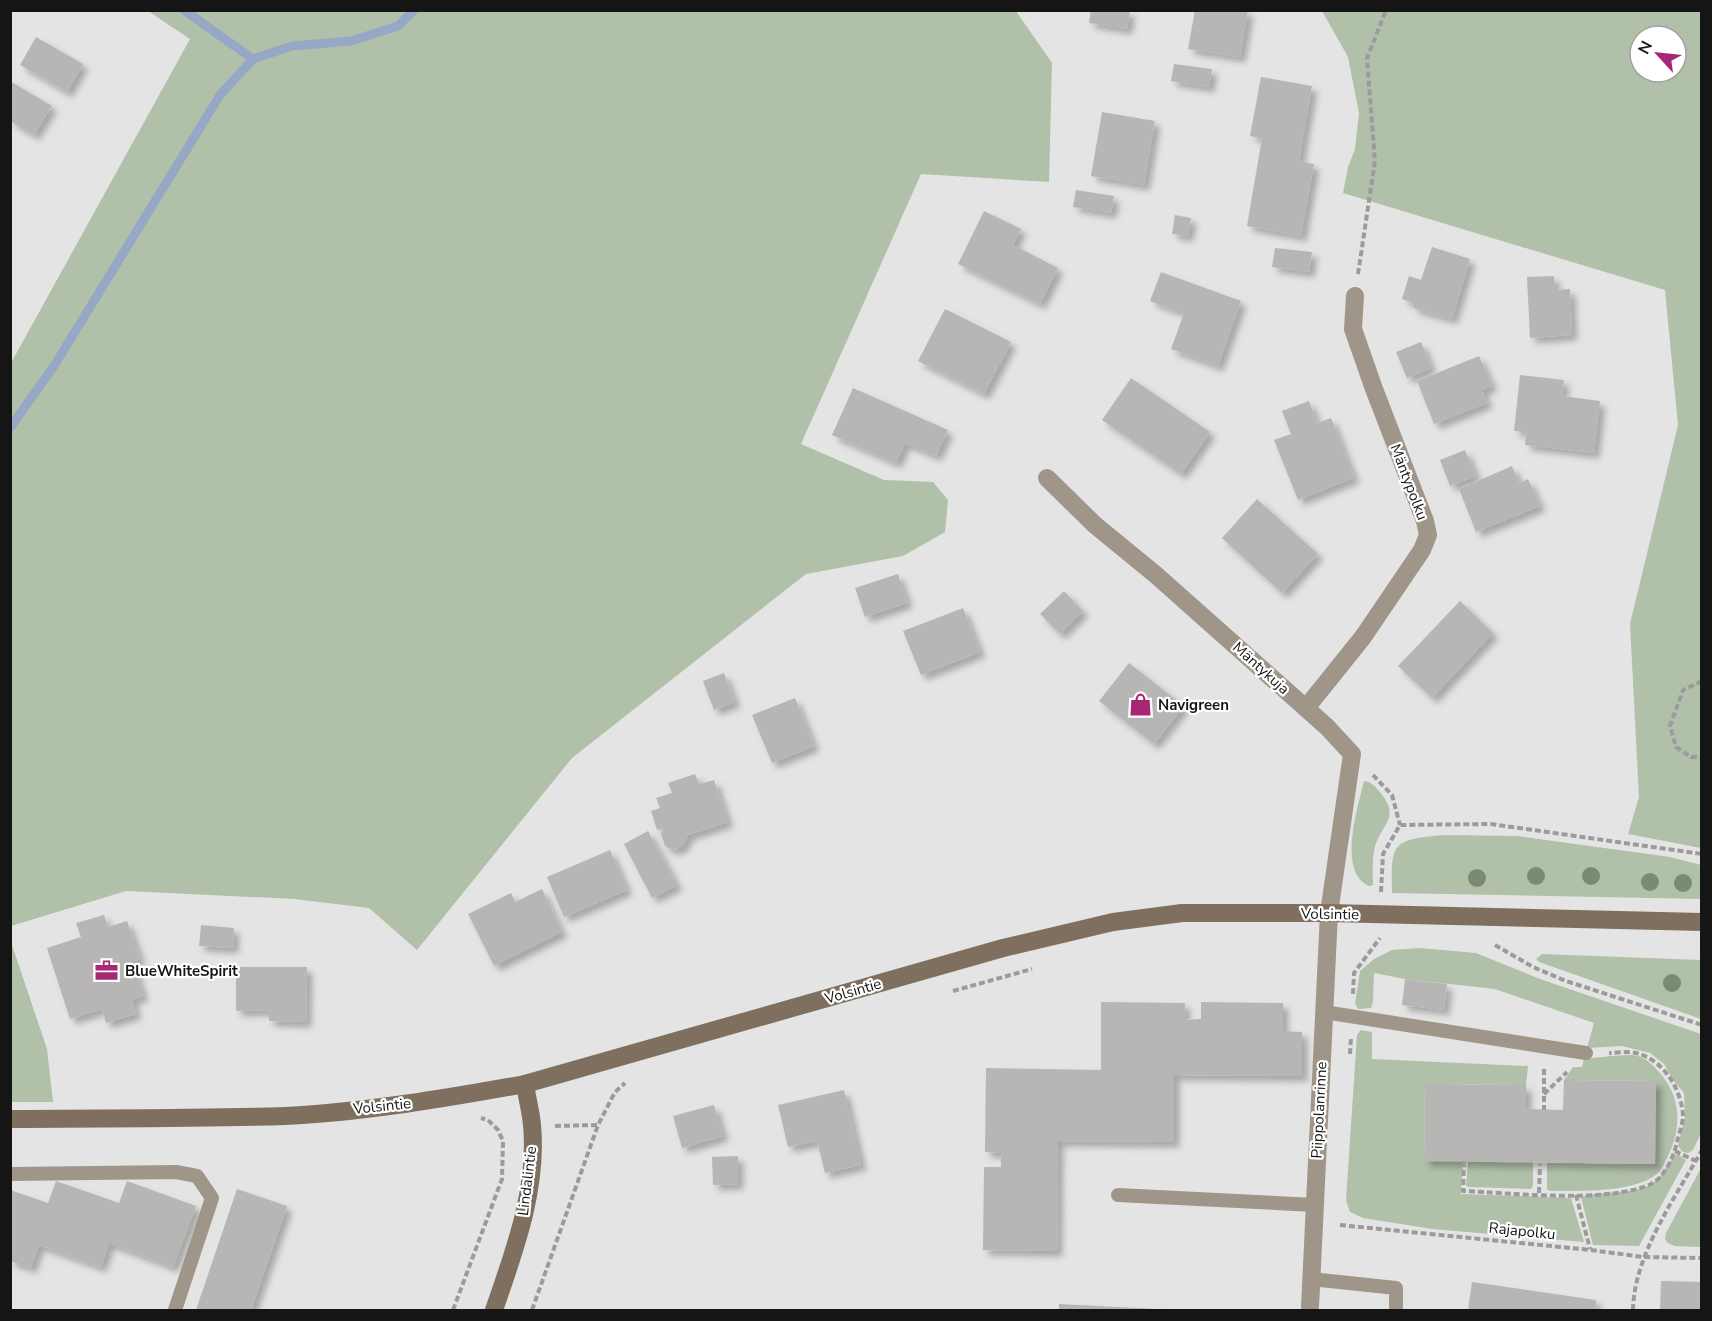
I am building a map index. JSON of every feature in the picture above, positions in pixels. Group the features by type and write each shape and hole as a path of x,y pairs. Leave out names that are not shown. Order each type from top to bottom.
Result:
{"street":[{"name":"Mäntypolku","path":"1306,708 1363,637 1422,550 1428,535 1425,521 1353,329 1355,296"},
{"name":"Mäntykuja","path":"1047,478 1095,525 1156,575 1327,727 1352,754"},
{"path":"1329,913 1352,754"},
{"name":"Volsintie","path":"10,1119 287,1116 404,1104 525,1084 992,951 1113,922 1182,913 1329,913 1701,922"},
{"name":"Piippolanrinne","path":"1308,1309 1329,913"},
{"name":"Lindalintie","path":"494,1311 525,1216 531,1170 532,1126 525,1084"}],"lane":[{"path":"1324,1012 1586,1053"},
{"path":"10,1174 176,1172 197,1176 212,1198 175,1311"},
{"path":"1118,1195 1315,1205"},
{"path":"1311,1279 1396,1288 1396,1311"}],"path":[{"path":"1355,296 1376,161 1367,58 1386,10"},
{"path":"1701,681 1683,690 1670,726 1676,747 1691,757 1701,757"},
{"path":"1349,1063 1354,973 1380,939 1383,854 1400,825 1392,795 1352,754"},
{"path":"1400,825 1491,824 1701,854"},
{"path":"1370,939 1392,940"},
{"path":"1484,944 1507,945"},
{"path":"1496,945 1533,967 1566,981 1701,1025"},
{"path":"942,994 1034,969"},
{"path":"1544,1047 1544,1110"},
{"path":"1464,1161 1463,1191 1576,1195 1619,1192 1653,1183 1668,1166 1675,1151 1683,1118 1680,1093 1663,1068 1651,1059 1635,1052 1586,1053"},
{"path":"532,1311 598,1125 615,1092 632,1078"},
{"path":"453,1311 502,1179 503,1141 498,1130"},
{"path":"1633,1311 1633,1294 1642,1257 1701,1150"},
{"path":"1675,1151 1696,1161"},
{"path":"1539,1193 1540,1163"},
{"path":"1576,1195 1591,1250"},
{"name":"Rajapolku","path":"1340,1214 1340,1225 1642,1257 1701,1258"}],"green space":[{"path":"148,11 1016,11 1052,63 1049,182 921,174 801,444 884,480 933,482 948,500 945,532 903,556 806,574 572,758 417,950 369,908 294,899 126,891 11,926 11,363 190,39"},
{"path":"1322,11 1701,11 1701,848 1628,834 1639,797 1630,624 1678,425 1665,290 1343,193 1348,167 1355,149 1359,113 1348,57"},
{"path":"1364,781 1372,784 1386,800 1390,815 1374,851 1373,885 1369,886 1359,878 1354,867 1352,853 1352,838"},
{"path":"1443,835 1517,836 1670,857 1701,865 1701,899 1392,893 1392,864 1398,847 1413,839"},
{"path":"10,939 47,1049 53,1102 11,1102"},
{"path":"1420,948 1476,953 1540,979 1701,1034 1701,1133 1693,1150 1688,1153 1683,1152 1678,1146 1685,1116 1684,1093 1664,1064 1650,1053 1622,1046 1587,1048 1594,1023 1495,989 1405,979 1374,973 1371,1008 1358,1009 1355,1003 1360,971 1374,959 1392,950"},
{"path":"1542,954 1701,960 1701,1019 1539,962 1536,959"},
{"path":"1361,1030 1372,1032 1372,1059 1528,1066 1526,1085 1425,1084 1424,1160 1463,1161 1461,1194 1571,1198 1584,1242 1432,1229 1363,1218 1350,1212 1346,1200 1357,1035"},
{"path":"1611,1056 1641,1057 1660,1073 1672,1093 1676,1103 1677,1125 1672,1147 1663,1167 1647,1180 1620,1188 1550,1191 1547,1189 1547,1163 1654,1164 1656,1081 1564,1080 1573,1067 1582,1067 1584,1059"},
{"path":"1677,1154 1686,1160 1639,1246 1593,1245 1581,1197 1632,1191 1648,1186 1657,1179"},
{"path":"1468,1161 1533,1162 1533,1185 1531,1189 1466,1186"},
{"path":"1701,1168 1701,1247 1675,1246 1665,1239 1666,1233"}],"building":[{"path":"1091,10 1130,11 1127,29 1089,23"},
{"path":"1195,10 1248,10 1240,57 1188,49"},
{"path":"36,37 83,64 67,92 20,65"},
{"path":"1174,64 1212,69 1209,87 1171,81"},
{"path":"1261,77 1312,86 1299,161 1314,164 1301,236 1247,226 1262,138 1250,136"},
{"path":"10,81 52,106 34,135 10,121"},
{"path":"1102,112 1155,121 1144,185 1091,176"},
{"path":"1076,190 1114,196 1111,213 1073,207"},
{"path":"984,211 1021,229 1013,245 1058,268 1040,304 958,264"},
{"path":"1175,215 1191,218 1188,236 1172,234"},
{"path":"1432,247 1470,259 1452,319 1413,308 1414,303 1402,299 1409,276 1421,280"},
{"path":"1275,248 1312,252 1309,272 1272,267"},
{"path":"1161,272 1241,301 1218,366 1171,349 1184,313 1150,301"},
{"path":"1554,276 1555,290 1570,289 1572,335 1530,338 1527,277"},
{"path":"945,309 1011,342 984,394 918,361"},
{"path":"1421,342 1431,368 1407,378 1396,352"},
{"path":"1479,356 1492,386 1482,390 1487,403 1434,424 1417,381"},
{"path":"1520,375 1564,380 1562,396 1600,401 1594,453 1525,445 1526,432 1514,431"},
{"path":"1131,378 1210,432 1181,474 1102,420"},
{"path":"853,388 948,430 936,456 905,443 896,463 832,435"},
{"path":"1309,401 1317,423 1331,418 1354,478 1298,500 1274,440 1291,434 1282,411"},
{"path":"1465,450 1476,476 1450,486 1440,460"},
{"path":"1512,466 1519,483 1528,479 1540,506 1476,532 1459,489"},
{"path":"1257,499 1318,554 1282,593 1222,538"},
{"path":"898,574 907,603 865,617 855,588"},
{"path":"1064,591 1083,611 1060,634 1040,614"},
{"path":"1460,601 1493,633 1432,698 1398,666"},
{"path":"963,608 980,652 921,675 903,631"},
{"path":"1129,663 1184,706 1154,744 1099,701"},
{"path":"724,673 735,702 714,710 703,681"},
{"path":"795,698 814,746 772,763 752,715"},
{"path":"695,774 699,784 714,780 728,822 688,835 683,846 673,850 665,846 661,834 665,828 657,830 651,811 660,808 656,798 672,793 668,783"},
{"path":"648,831 677,885 652,898 624,844"},
{"path":"610,850 627,890 564,917 547,877"},
{"path":"542,889 562,932 494,966 468,914 511,893 515,902"},
{"path":"104,915 108,927 127,921 140,959 132,962 143,996 132,1000 136,1014 106,1023 102,1009 70,1019 47,948 81,937 76,923"},
{"path":"201,925 234,928 233,948 199,946"},
{"path":"236,967 307,967 306,1022 269,1021 268,1010 236,1011"},
{"path":"1405,979 1447,984 1444,1010 1402,1005"},
{"path":"1101,1002 1185,1003 1184,1020 1201,1019 1201,1002 1283,1003 1283,1031 1302,1032 1302,1076 1174,1075 1174,1142 1058,1141 1057,1251 983,1250 984,1167 1001,1167 1001,1153 985,1152 986,1068 1101,1070"},
{"path":"1564,1080 1656,1081 1655,1164 1424,1161 1425,1084 1526,1085 1526,1109 1563,1110"},
{"path":"844,1090 861,1165 825,1173 817,1141 788,1147 778,1105"},
{"path":"714,1105 723,1136 682,1148 673,1116"},
{"path":"738,1156 738,1184 713,1185 712,1157"},
{"path":"56,1181 119,1203 127,1181 196,1206 173,1267 109,1243 101,1267 39,1245 31,1268 10,1261 10,1190 48,1203"},
{"path":"237,1189 287,1206 251,1310 196,1310"},
{"path":"1661,1281 1702,1282 1702,1310 1660,1310"},
{"path":"1472,1282 1596,1300 1595,1310 1468,1310"},
{"path":"1059,1304 1157,1309 1157,1310 1059,1310"}],"waterway":[{"path":"184,10 253,59"},
{"path":"10,428 54,366 220,95 253,59 292,46 351,41 398,26 414,10"}],"place":[{"name":"Navigreen","path":"1140,705"},
{"name":"BlueWhiteSpirit","path":"107,971"}]}
